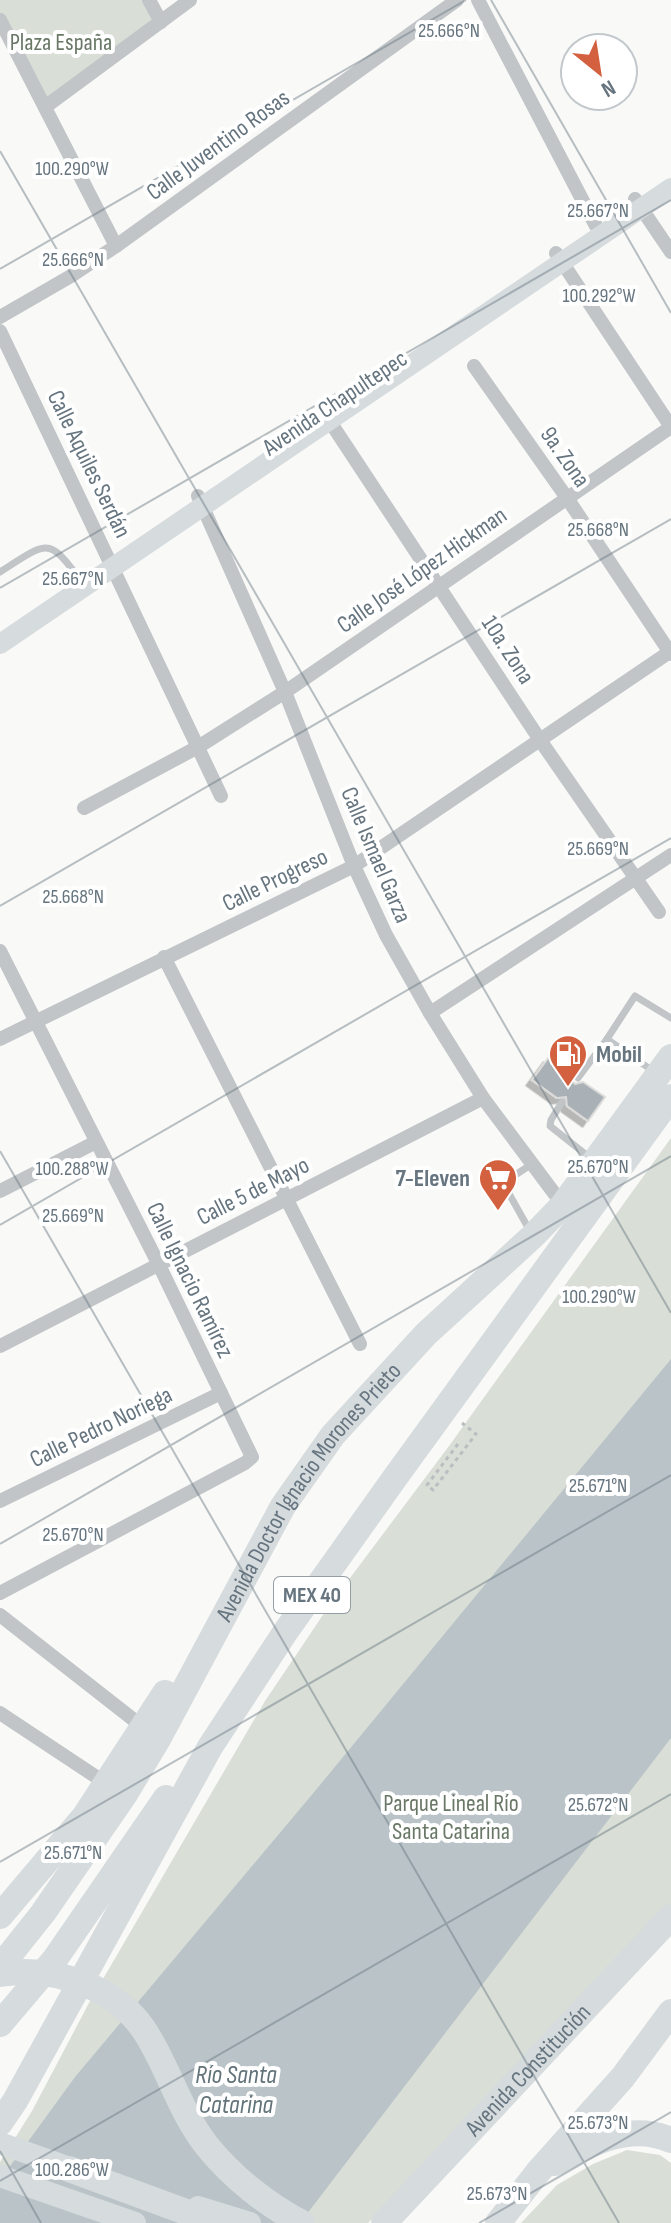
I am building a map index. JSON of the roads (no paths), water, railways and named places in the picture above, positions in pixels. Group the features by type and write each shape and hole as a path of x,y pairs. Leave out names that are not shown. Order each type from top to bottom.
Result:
{"highway":[{"name":"Avenida Doctor Ignacio Morones Prieto","path":"151,1734 180,1669 214,1636 283,1506 333,1435 426,1334 563,1205 667,1076"},
{"name":"MEX 40","path":"0,2123 103,1945 210,1747 286,1631 486,1350 667,1076"},
{"path":"486,1350 533,1236"},
{"path":"0,1916 68,1838 107,1784 151,1734"},
{"path":"0,1967 43,1913 125,1794 151,1734"},
{"path":"0,2024 55,1959 162,1802 210,1747"},
{"name":"Avenida Constitución","path":"384,2223 671,1917"},
{"path":"0,1974 31,1971 73,1979 96,1989 120,2006 149,2036 183,2110 207,2146 254,2192 302,2223"},
{"path":"498,2223 538,2172 623,2077 671,2012"},
{"path":"538,2172 571,2154 621,2134 650,2133 671,2140"},
{"path":"69,2169 216,2223"}],"main road":[{"name":"Avenida Chapultepec","path":"1,637 559,257 596,226 638,204 671,175"},
{"path":"559,257 638,204 671,188"},
{"path":"0,2143 69,2169 250,2223"},
{"path":"0,2176 135,2223"}],"street":[{"path":"149,0 161,22"},
{"path":"45,107 190,0"},
{"name":"Calle Juventino Rosas","path":"0,317 116,246 457,0"},
{"path":"478,0 596,226"},
{"path":"0,20 116,246"},
{"path":"638,204 671,252"},
{"path":"559,257 671,427"},
{"name":"Calle Aquiles Serdán","path":"0,331 221,796"},
{"name":"9a. Zona","path":"474,366 670,652"},
{"name":"10a. Zona","path":"326,415 540,740 659,912"},
{"name":"Calle José López Hickman","path":"84,808 198,747 285,692 671,427"},
{"name":"Calle Ismael Garza","path":"200,500 285,692 354,866 386,935 483,1098 563,1205"},
{"name":"Calle Progreso","path":"0,1039 354,866 670,652"},
{"path":"430,1013 671,855"},
{"name":"Calle Ignacio Ramírez","path":"0,951 252,1457 0,1593"},
{"path":"164,957 360,1344"},
{"name":"Calle 5 de Mayo","path":"0,1346 483,1098"},
{"path":"0,1191 96,1142"},
{"name":"Calle Pedro Noriega","path":"0,1501 221,1393"},
{"path":"0,1615 151,1734"},
{"path":"0,1713 107,1784"}],"lane":[{"path":"0,572 43,546 58,552 81,581"},
{"path":"578,1078 635,996 671,1018"},
{"path":"607,1039 667,1076"},
{"path":"562,1102 550,1126 595,1162"},
{"path":"532,1164 503,1183 533,1236"}],"water":[{"name":"Río Santa Catarina","path":"671,1359 671,1738 300,2223 0,2223 0,2180 75,2077"}],"place":[{"name":"Mobil","path":"568,1088"},
{"name":"7-Eleven","path":"498,1212"}],"park label":[{"name":"Plaza España","path":"61,42"},
{"name":"Parque Lineal Río Santa Catarina","path":"451,1817"}]}
